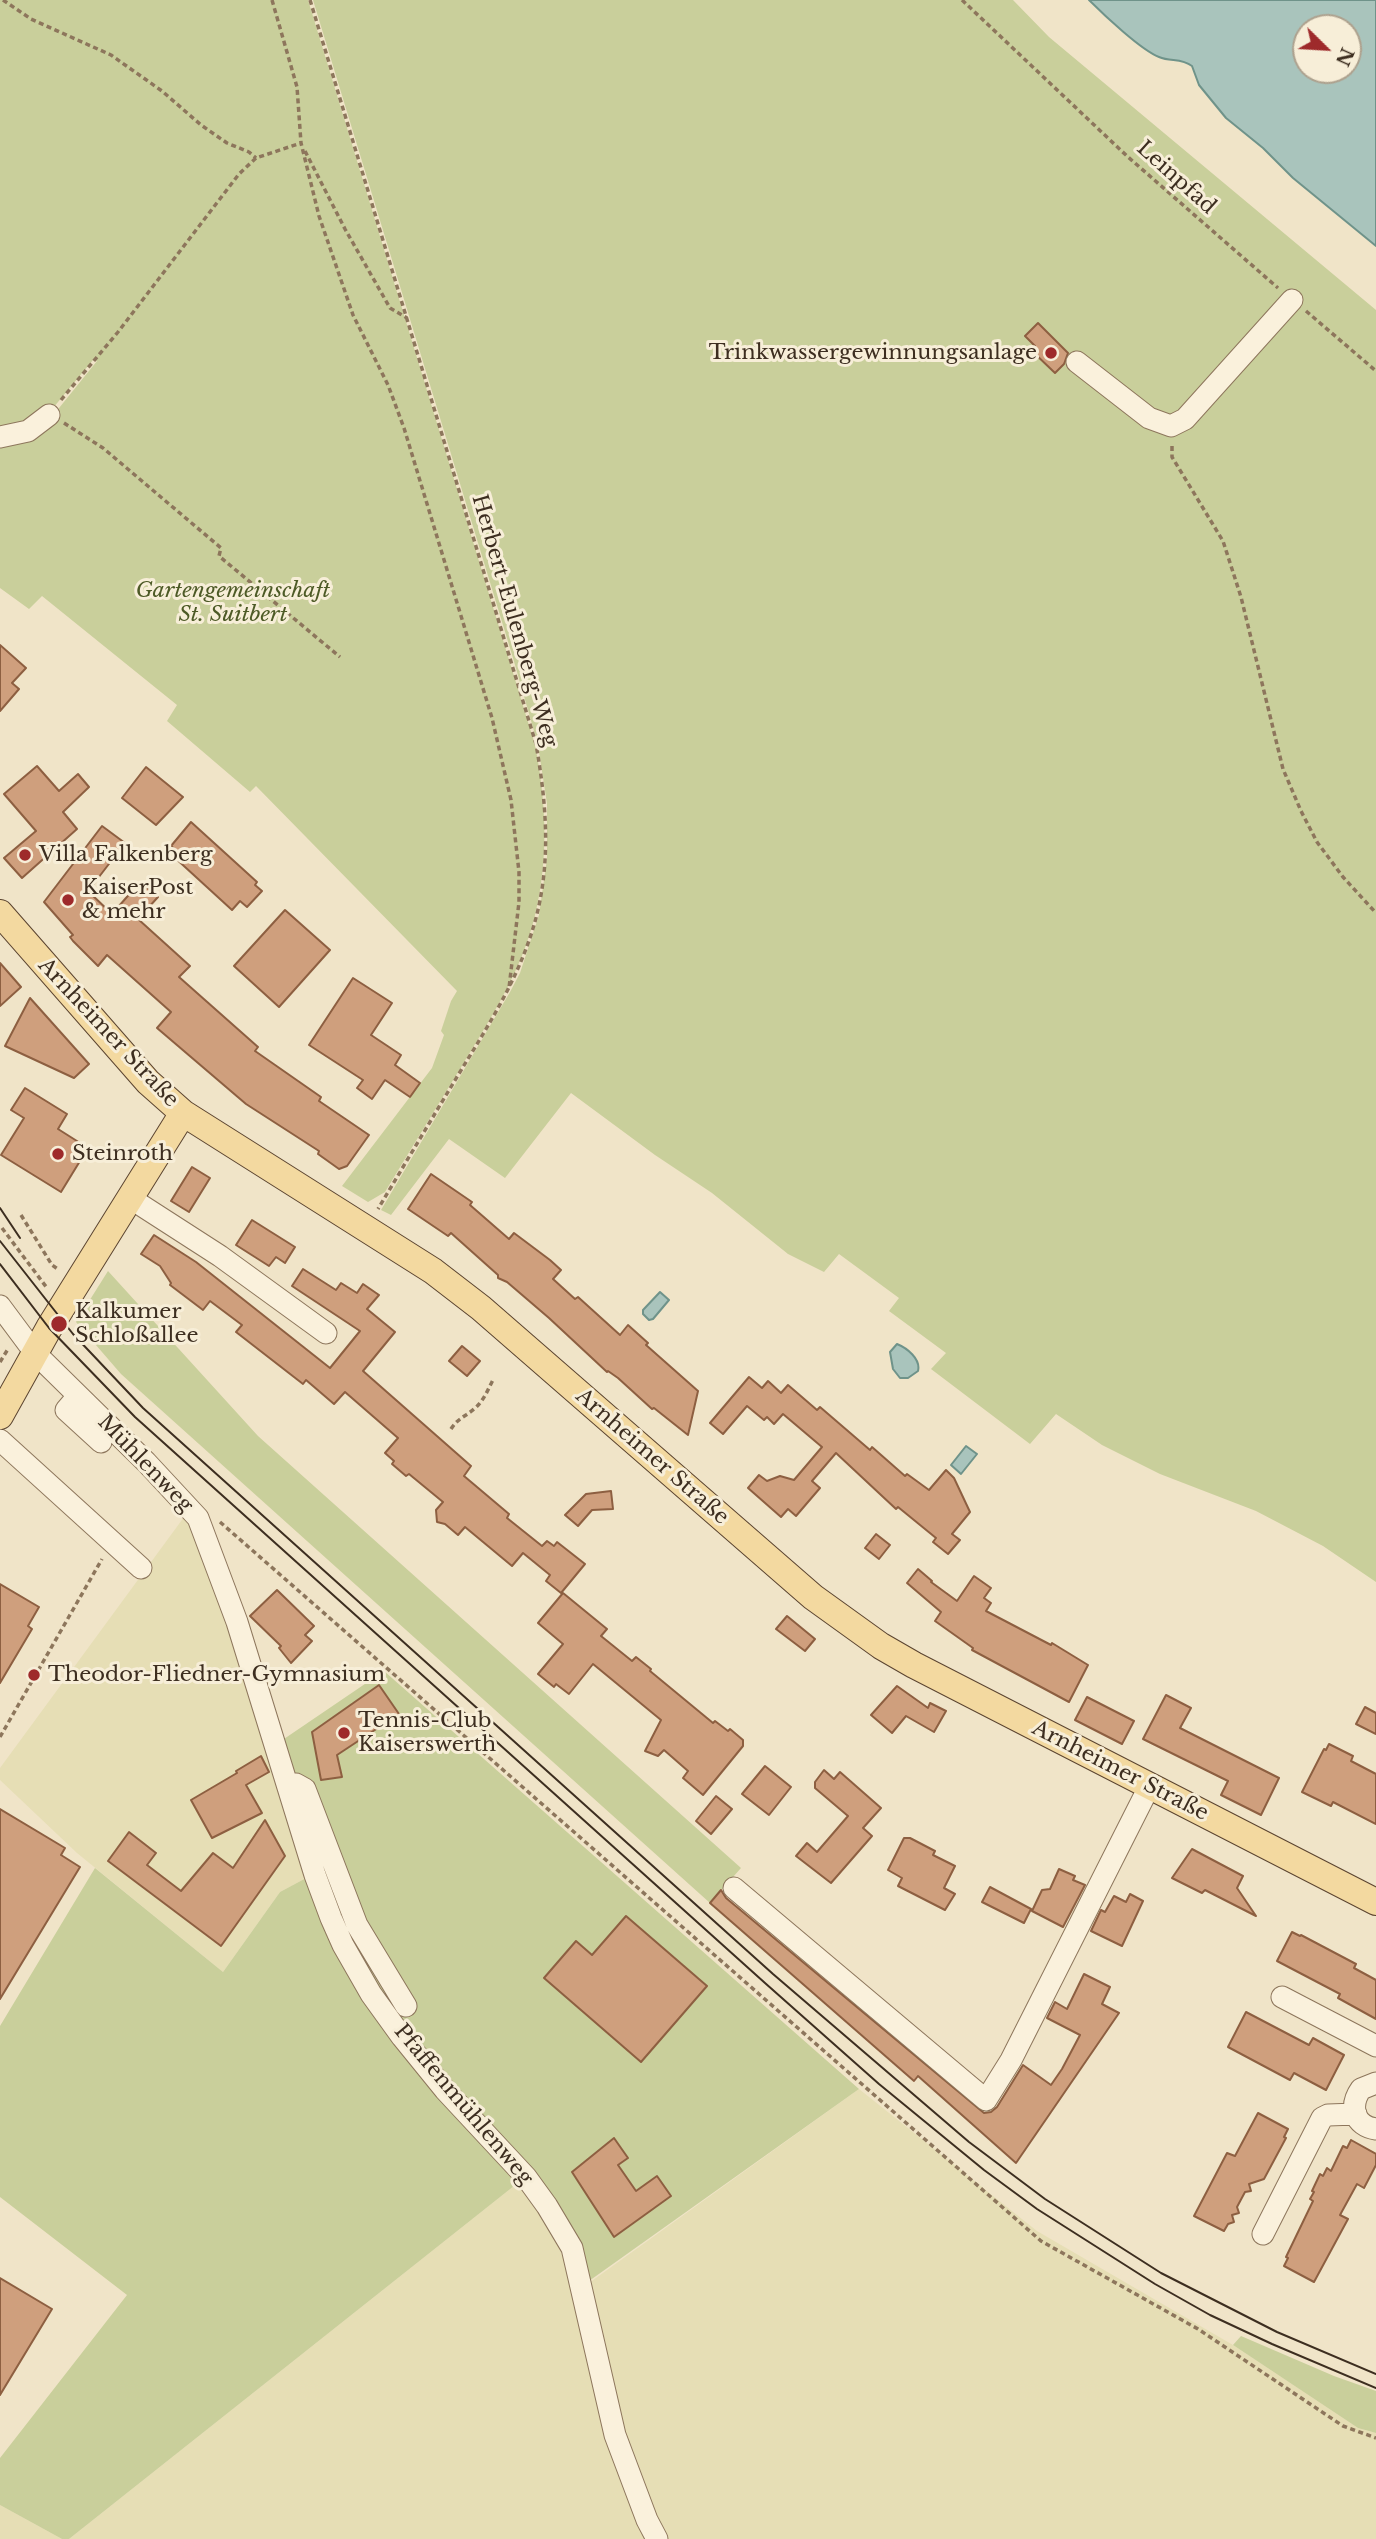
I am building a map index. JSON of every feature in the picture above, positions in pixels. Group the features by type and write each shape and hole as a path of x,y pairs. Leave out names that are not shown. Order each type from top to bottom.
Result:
{"main road":[{"name":"Arnheimer Straße","path":"0,913 148,1082 183,1112 433,1271 481,1308 813,1597 850,1625 907,1661 1376,1902"},
{"path":"0,1416 62,1308 183,1112"}],"street":[{"path":"1077,362 1149,418 1171,426 1185,419 1292,300"},
{"path":"0,437 28,431 49,415"},
{"path":"130,1198 220,1256 326,1333"},
{"name":"Mühlenweg","path":"0,1306 36,1353 146,1462 198,1518"},
{"path":"78,1396 66,1410 101,1442"},
{"path":"0,1440 141,1569"},
{"name":"Pfaffenmühlenweg","path":"198,1518 237,1622 331,1919 372,1994 445,2090 526,2177 572,2248 615,2435 647,2520 657,2539"},
{"path":"287,1784 296,1784 305,1789 357,1924 405,2006"},
{"path":"734,1888 986,2100 1011,2060 1149,1787"},
{"path":"1282,1997 1376,2046"},
{"path":"1375,2078 1361,2089 1354,2103 1356,2114 1363,2125 1376,2129"},
{"path":"1263,2234 1322,2119 1328,2115 1356,2114"}],"path":[{"path":"3,0 31,19 111,55 162,91 201,125 256,158"},
{"path":"272,0 298,88 301,143 319,216 353,315 388,385 404,428 492,718 511,800 519,872 519,902 508,991"},
{"name":"Herbert-Eulenberg-Weg","path":"310,0 536,744 546,828 542,890 527,949 508,991 366,1228"},
{"name":"Leinpfad","path":"962,0 1138,166 1376,371"},
{"path":"301,143 256,158 239,174 126,322 49,415 103,448 221,548 219,556 340,657"},
{"path":"301,143 390,309 407,318"},
{"path":"1171,426 1172,457 1223,541 1241,597 1283,769 1317,842 1343,877 1376,913"},
{"path":"21,1215 52,1265 78,1282"},
{"path":"2,1228 62,1308"},
{"path":"451,1429 456,1422 473,1411 494,1378"},
{"name":"Mühlenweg","path":"198,1518 222,1523 1041,2241 1198,2329 1343,2426 1376,2438"},
{"path":"0,1737 112,1542"}],"shaded area":[{"path":"187,1513 194,1520 308,1877 280,1892 223,1972 77,1853 0,1780 0,1768"},
{"path":"859,2089 1037,2231 1233,2345 1358,2428 1376,2433 1376,2539 69,2539 519,2182 542,2209 575,2293"},
{"path":"0,2505 62,2539 0,2539"}],"green space":[{"name":"Gartengemeinschaft St. Suitbert","path":"0,0 308,0 535,745 544,808 544,851 539,894 529,935 514,974 485,1028 385,1192 368,1202 342,1186 432,1068 444,1035 441,1031 457,991 256,786 250,792 167,721 177,705 42,596 29,609 0,588 0,440 51,418 97,361 93,360 48,414 0,437"},
{"path":"313,0 1013,0 1049,37 1376,310 1376,1582 1323,1546 1256,1511 1160,1474 1102,1445 1056,1414 1030,1444 931,1369 946,1353 889,1311 899,1298 839,1254 824,1272 788,1254 712,1193 571,1093 505,1178 449,1139 391,1215 381,1210 520,973 539,915 547,859 547,804 538,745 513,658"},
{"path":"108,1271 258,1436 741,1868 710,1903 121,1374 76,1322"},
{"path":"384,1671 859,2089 589,2281 579,2245 404,2030 334,1914 281,1741"},
{"path":"95,1868 223,1972 280,1892 308,1877 320,1914 519,2182 69,2539 62,2539 0,2505 0,2458 127,2295 0,2197 0,2026"},
{"path":"1241,2336 1376,2391 1376,2433 1358,2428 1233,2345"}],"water":[{"path":"1089,0 1376,0 1376,246 1293,178 1263,148 1226,118 1199,85 1192,66 1151,53 1123,32"},
{"path":"660,1292 669,1300 653,1319 649,1320 643,1310"},
{"path":"897,1344 909,1351 917,1362 918,1371 908,1378 900,1378 893,1369 890,1352"},
{"path":"966,1446 977,1454 961,1474 951,1465"}],"building":[{"name":"Trinkwassergewinnungsanlage","path":"1038,323 1068,353 1064,364 1055,373 1031,350 1035,346 1025,336"},
{"path":"0,645 26,668 12,683 19,689 0,711"},
{"path":"37,766 59,791 78,774 89,787 63,812 77,829 22,878 4,858 36,831 4,794"},
{"path":"146,767 183,797 156,825 122,798"},
{"path":"191,822 257,882 255,885 262,891 247,907 240,901 232,910 173,856 177,851 171,846"},
{"path":"102,826 125,843 92,886 95,888 90,893 112,914 140,882 158,897 138,919 190,966 179,977 258,1047 255,1051 321,1097 319,1101 369,1135 347,1166 339,1169 318,1154 319,1151 246,1104 157,1028 171,1012 107,955 98,966 73,941 70,937 73,935 44,902"},
{"path":"285,910 330,950 279,1007 234,966"},
{"path":"0,963 21,987 0,1006"},
{"path":"353,978 392,1003 371,1035 401,1055 395,1065 420,1083 410,1097 385,1080 372,1099 357,1088 363,1080 309,1045"},
{"path":"30,998 89,1064 74,1078 5,1046"},
{"path":"25,1088 67,1114 58,1129 88,1148 61,1192 1,1155 24,1118 11,1110"},
{"path":"192,1167 210,1178 189,1212 171,1201"},
{"path":"431,1174 472,1202 470,1205 509,1239 514,1233 550,1260 561,1270 553,1279 575,1299 578,1297 620,1335 628,1325 648,1343 646,1345 698,1391 688,1435 607,1372 549,1318 507,1282 498,1278 498,1275 451,1233 448,1236 408,1209"},
{"path":"252,1220 295,1247 285,1263 276,1257 269,1266 236,1245"},
{"path":"154,1235 196,1262 330,1368 360,1331 292,1286 303,1269 336,1290 341,1283 357,1293 363,1284 379,1295 367,1309 395,1332 363,1371 471,1466 464,1476 509,1514 507,1518 542,1546 547,1541 554,1546 557,1542 585,1564 561,1593 546,1581 550,1575 523,1553 512,1566 465,1527 458,1535 445,1524 437,1522 436,1510 443,1502 409,1474 406,1476 392,1464 394,1461 385,1453 398,1438 345,1392 334,1404 306,1380 303,1384 236,1332 242,1325 210,1301 203,1310 170,1285 160,1266 141,1254"},
{"path":"462,1346 480,1361 467,1376 449,1361"},
{"path":"749,1377 762,1388 768,1381 781,1393 788,1385 817,1410 820,1407 870,1450 872,1447 905,1476 907,1474 929,1490 946,1470 954,1478 970,1512 952,1534 960,1540 948,1554 933,1542 936,1538 898,1507 896,1509 836,1453 812,1481 820,1488 796,1516 788,1509 781,1517 748,1488 759,1475 767,1481 780,1476 794,1480 822,1447 783,1414 774,1424 767,1417 764,1420 747,1406 723,1434 710,1423"},
{"path":"611,1491 613,1509 592,1510 578,1526 565,1515 586,1494"},
{"path":"876,1534 890,1545 879,1559 865,1548"},
{"path":"918,1569 957,1601 974,1576 991,1588 984,1598 991,1603 986,1611 1051,1645 1052,1643 1088,1665 1069,1702 972,1650 973,1648 935,1621 941,1612 907,1583"},
{"path":"0,1584 39,1607 28,1626 32,1629 0,1683"},
{"path":"277,1590 314,1626 305,1635 312,1641 291,1663 279,1648 281,1646 250,1616"},
{"path":"563,1593 607,1629 601,1636 632,1661 636,1657 713,1723 715,1721 728,1731 730,1729 743,1740 743,1746 703,1795 683,1778 688,1771 664,1750 658,1756 645,1751 661,1720 593,1664 569,1694 556,1684 554,1687 538,1674 563,1644 538,1623"},
{"path":"787,1616 815,1639 805,1651 776,1629"},
{"name":"Tennis-Club Kaiserswerth","path":"379,1685 399,1714 337,1755 342,1777 321,1780 312,1732"},
{"path":"897,1686 928,1708 930,1703 946,1711 934,1732 906,1716 892,1733 871,1715"},
{"path":"1166,1695 1191,1708 1180,1728 1279,1778 1261,1815 1221,1795 1228,1781 1143,1739"},
{"path":"1087,1697 1134,1721 1122,1744 1075,1720"},
{"path":"1365,1707 1376,1713 1376,1734 1356,1724"},
{"path":"1329,1744 1353,1756 1351,1761 1376,1774 1376,1824 1333,1802 1331,1806 1302,1792"},
{"path":"261,1756 269,1772 246,1785 262,1813 212,1838 191,1800"},
{"path":"765,1766 791,1787 769,1815 742,1794"},
{"path":"824,1770 834,1779 840,1772 881,1808 863,1828 872,1836 831,1883 796,1856 807,1843 817,1852 848,1816 815,1788 815,1782"},
{"path":"716,1796 732,1809 711,1834 696,1821"},
{"path":"0,1809 65,1848 61,1855 80,1867 0,1999"},
{"path":"265,1820 285,1856 221,1946 108,1861 129,1832 156,1853 147,1865 181,1891 213,1853 233,1868"},
{"path":"904,1838 910,1838 935,1851 933,1855 955,1866 944,1888 955,1894 945,1910 898,1886 902,1878 888,1870"},
{"path":"1192,1849 1243,1876 1237,1888 1256,1916 1205,1890 1202,1893 1172,1878"},
{"path":"1059,1869 1075,1876 1073,1880 1085,1885 1063,1927 1032,1911 1042,1890 1050,1889"},
{"path":"990,1887 1031,1909 1024,1923 982,1902"},
{"path":"721,1890 726,1898 984,2113 997,2107 1023,2065 1051,2085 1080,2035 1047,2018 1055,2002 1067,2009 1084,1974 1110,1987 1102,2004 1119,2013 1016,2163 918,2076 914,2081 710,1903"},
{"path":"1130,1894 1143,1901 1122,1946 1091,1931 1101,1910 1105,1912 1114,1896 1126,1902"},
{"path":"626,1916 707,1986 641,2062 544,1978 576,1941 592,1955"},
{"path":"1292,1932 1356,1964 1354,1968 1376,1980 1376,2019 1338,1998 1340,1994 1277,1961"},
{"path":"1246,2012 1309,2045 1313,2038 1344,2055 1326,2090 1294,2073 1290,2080 1228,2047"},
{"path":"1258,2113 1288,2129 1284,2137 1286,2138 1264,2179 1249,2184 1251,2191 1245,2192 1237,2207 1239,2213 1232,2215 1234,2222 1228,2224 1224,2231 1194,2216 1227,2153 1235,2156"},
{"path":"614,2138 628,2158 618,2165 636,2191 657,2176 671,2196 614,2237 572,2172"},
{"path":"1351,2140 1376,2154 1376,2165 1364,2188 1357,2184 1340,2215 1348,2219 1314,2282 1284,2266 1288,2258 1286,2257 1313,2201 1310,2199 1314,2192 1312,2191 1320,2174 1323,2176 1327,2168 1331,2171 1343,2146 1347,2148"},
{"path":"0,2278 52,2309 0,2395"}],"tram line":[{"path":"0,1208 20,1238"},
{"path":"0,1241 73,1334 143,1408 773,1974 969,2142 1045,2199 1161,2273 1277,2332 1376,2374"},
{"path":"0,1264 49,1328 135,1417 765,1983 879,2084 984,2170 1037,2209 1155,2284 1210,2315 1376,2388"}],"place":[{"name":"Trinkwassergewinnungsanlage","path":"1051,353"},
{"name":"Villa Falkenberg","path":"25,855"},
{"name":"KaiserPost & mehr","path":"68,900"},
{"name":"Steinroth","path":"58,1154"},
{"name":"Kalkumer Schloßallee","path":"59,1324"},
{"name":"Theodor-Fliedner-Gymnasium","path":"34,1675"},
{"name":"Tennis-Club Kaiserswerth","path":"344,1733"}]}
